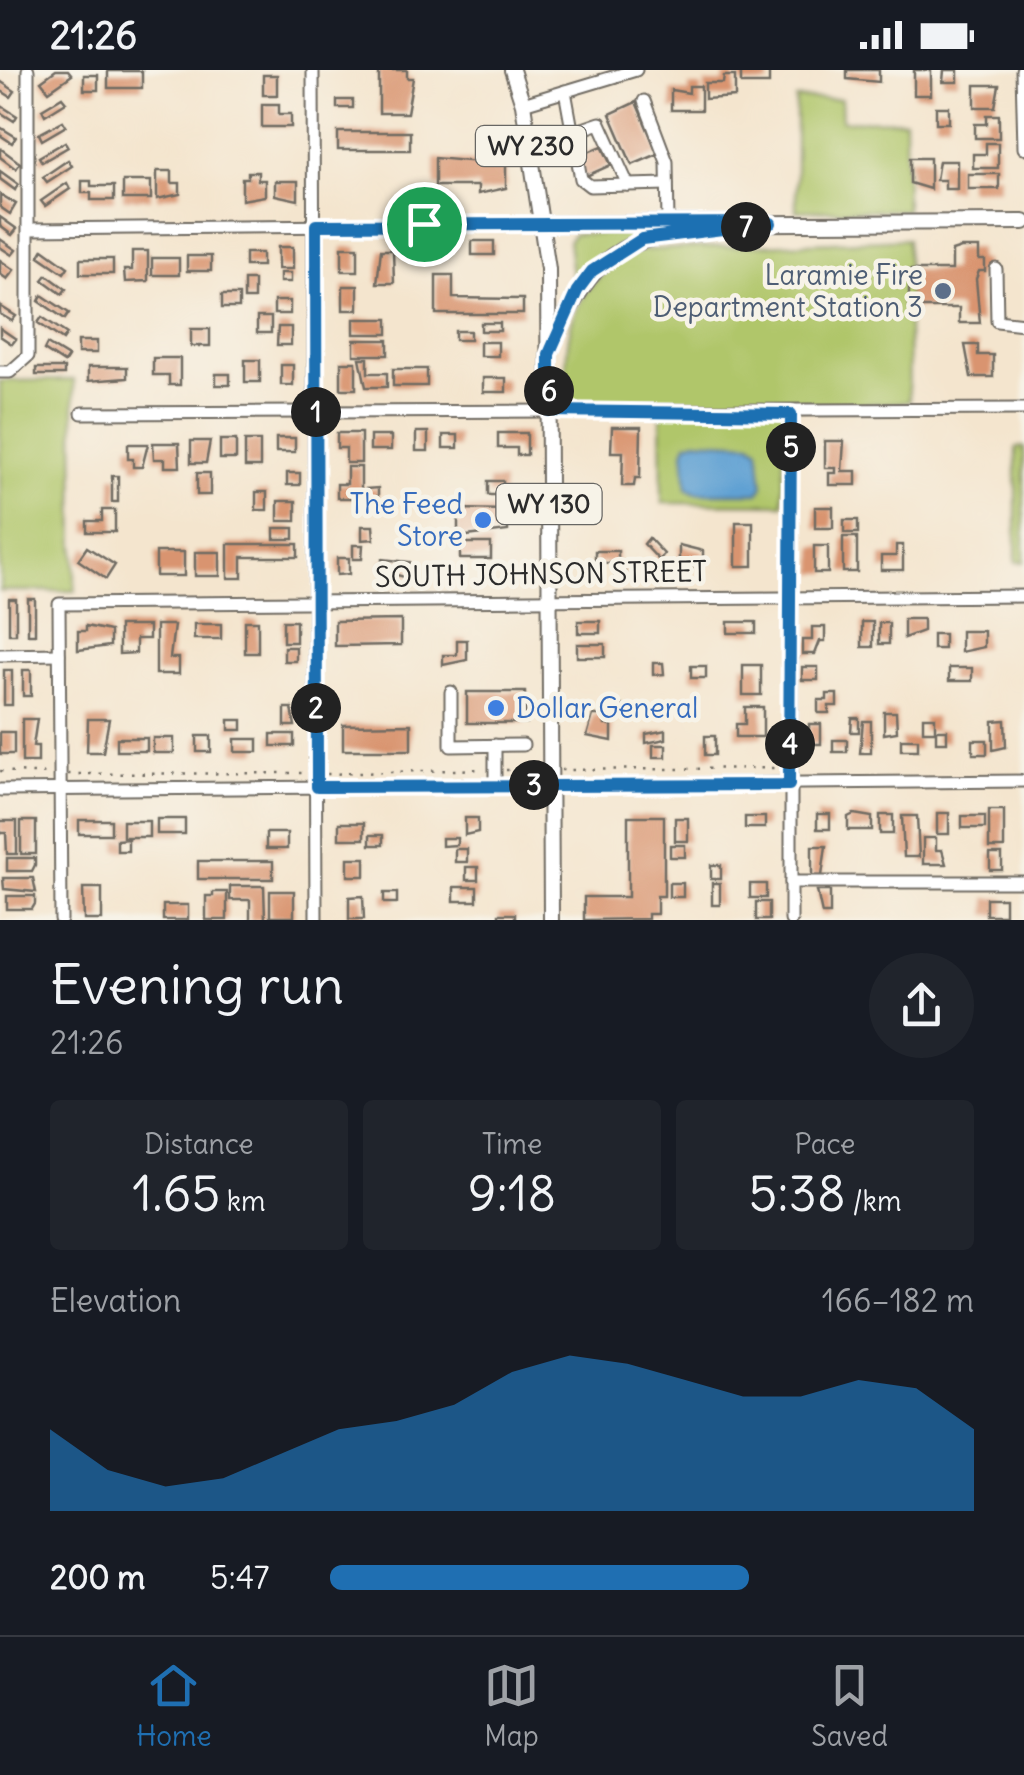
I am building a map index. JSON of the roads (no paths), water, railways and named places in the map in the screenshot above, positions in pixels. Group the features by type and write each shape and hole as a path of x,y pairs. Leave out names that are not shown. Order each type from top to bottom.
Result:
{"main road":[{"name":"WY 230","path":"512,70 523,104 544,224"},
{"name":"WY 130","path":"550,920 549,354 544,224 1024,222"},
{"name":"WY 130","path":"549,354 577,291 592,271 616,252 642,239 672,233 771,223"}],"street":[{"path":"0,372 10,372 28,356 28,70"},
{"path":"313,70 316,920"},
{"path":"523,104 636,70"},
{"path":"1022,70 1024,148"},
{"path":"565,91 581,178 590,186 667,184"},
{"path":"644,102 667,162 668,224"},
{"path":"574,132 600,124 628,185"},
{"path":"29,229 544,224"},
{"path":"996,268 997,322 1024,324"},
{"path":"82,413 791,414 1024,410"},
{"path":"791,414 792,920"},
{"name":"SOUTH JOHNSON STREET","path":"59,654 58,604 1024,596"},
{"path":"0,655 59,654 60,920"},
{"path":"451,692 451,746 523,745"},
{"path":"495,745 496,786"},
{"path":"0,790 1024,781"},
{"path":"791,882 1024,882"}],"water":[{"path":"687,443 751,443 759,449 763,486 758,493 696,493 687,489 684,451"}],"place":[{"name":"Laramie Fire Department Station 3","path":"943,291"},
{"name":"The Feed Store","path":"483,520"},
{"name":"Dollar General","path":"496,708"}]}
